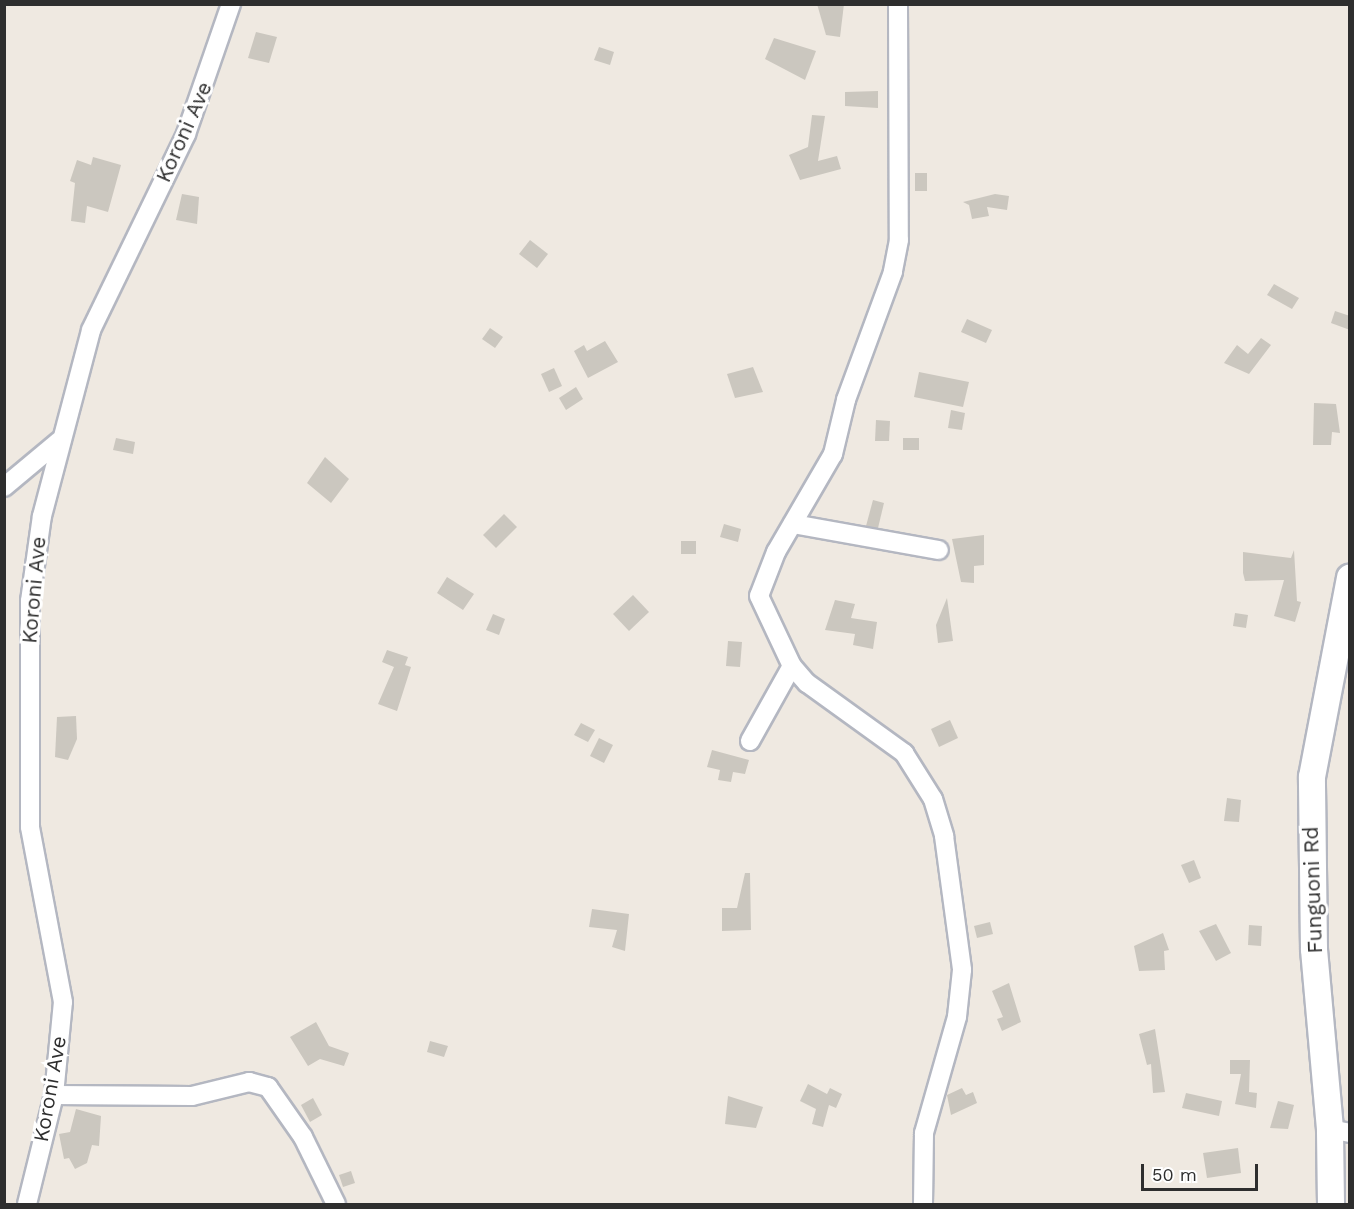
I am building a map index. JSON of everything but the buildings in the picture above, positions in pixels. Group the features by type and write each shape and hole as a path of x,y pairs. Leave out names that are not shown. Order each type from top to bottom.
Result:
{"street":[{"name":"Koroni Ave","path":"27,1204 54,1095 61,972 30,827 27,693 36,552 59,441 92,330 186,134 231,4"},
{"path":"898,4 900,232 893,272 846,400 833,454 776,552 759,596 792,666 820,695 904,753 933,799 944,836 962,970 957,1017 924,1134 923,1204"},
{"path":"4,487 59,441"},
{"path":"794,524 939,550"},
{"name":"Funguoni Rd","path":"1330,1204 1340,1131 1314,949 1312,777 1350,578"},
{"path":"750,741 792,666"},
{"path":"54,1095 192,1096 249,1082 268,1087 303,1137 336,1204"}]}
